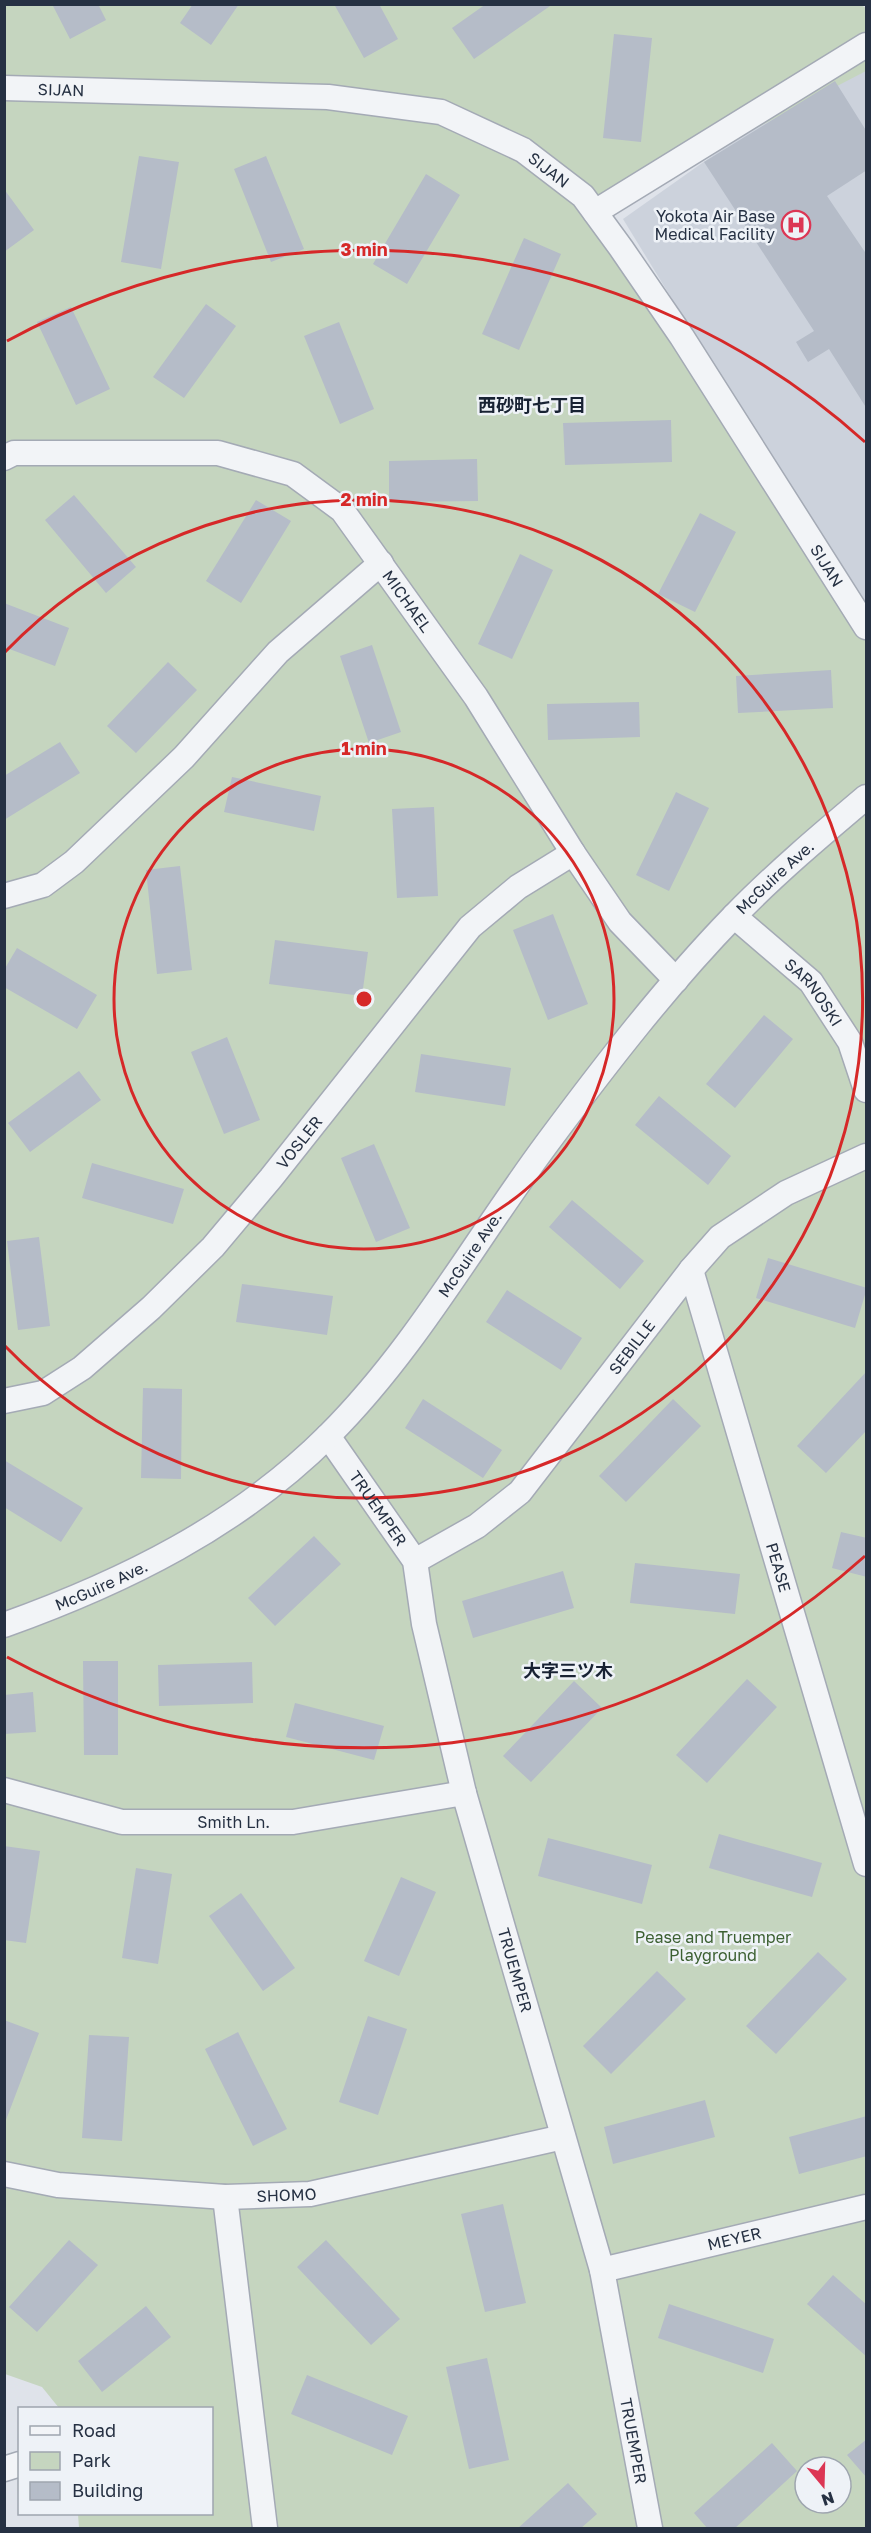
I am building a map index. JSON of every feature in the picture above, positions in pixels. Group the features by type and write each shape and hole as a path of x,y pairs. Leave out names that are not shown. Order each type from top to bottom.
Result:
{"street":[{"path":"595,212 867,45"},
{"name":"SIJAN","path":"4,88 328,97 441,112 523,150 584,196 682,336 867,627"},
{"name":"MICHAEL","path":"4,458 14,453 218,453 293,474 342,510 476,697 573,853 620,922 676,980"},
{"path":"4,896 43,885 74,862 184,757 278,652 381,563"},
{"name":"McGuire Ave.","path":"4,1625 107,1585 210,1530 264,1490 328,1436 398,1358 548,1143 676,980 734,916 812,843 867,798"},
{"name":"VOSLER","path":"4,1401 43,1393 82,1368 151,1308 213,1247 271,1178 470,927 518,887 573,853"},
{"name":"SARNOSKI","path":"734,916 812,982 850,1042 867,1090"},
{"name":"SEBILLE","path":"415,1561 477,1526 520,1492 691,1270 720,1236 786,1193 867,1156"},
{"name":"PEASE","path":"691,1270 867,1864"},
{"name":"TRUEMPER","path":"328,1436 415,1561 424,1624 464,1793 602,2270 650,2529"},
{"name":"Smith Ln.","path":"4,1790 122,1822 292,1822 464,1793"},
{"name":"SHOMO","path":"4,2174 58,2185 225,2197 310,2193 563,2137"},
{"path":"225,2197 265,2529"},
{"name":"MEYER","path":"602,2270 867,2207"}],"shaded area":[{"path":"866,47 866,616 623,219"}],"green space":[{"name":"Pease and Truemper Playground","path":"5,5 861,5 866,8 866,71 600,209 866,622 866,2528 79,2528 78,2515 213,2515 213,2407 58,2407 42,2387 5,2374"}],"building":[{"path":"52,4 98,4 106,20 70,39"},
{"path":"193,4 239,4 211,45 180,23"},
{"path":"334,4 379,4 398,39 364,58"},
{"path":"486,4 553,4 474,59 452,28"},
{"path":"614,34 652,38 641,142 603,138"},
{"name":"Yokota Air Base Medical Facility","path":"835,81 867,132 867,170 827,196 867,255 867,409 829,349 808,362 796,342 814,331 704,162"},
{"path":"139,156 179,162 161,269 121,262"},
{"path":"266,156 304,249 271,262 234,169"},
{"path":"426,174 460,195 407,284 373,264"},
{"path":"4,189 34,230 4,252"},
{"path":"524,238 561,254 519,350 482,334"},
{"path":"206,304 236,326 184,398 153,377"},
{"path":"71,307 110,389 76,405 37,322"},
{"path":"339,322 374,409 340,424 304,336"},
{"path":"671,420 672,462 565,465 563,423"},
{"path":"477,459 478,501 389,502 389,461"},
{"path":"74,495 136,567 106,593 45,520"},
{"path":"256,500 291,521 241,603 206,581"},
{"path":"700,513 736,532 695,612 658,594"},
{"path":"520,554 553,570 512,659 478,644"},
{"path":"4,603 69,628 55,666 4,647"},
{"path":"372,645 401,732 369,743 340,656"},
{"path":"168,662 197,690 136,753 107,726"},
{"path":"831,670 833,708 738,713 736,676"},
{"path":"639,702 640,737 548,740 547,704"},
{"path":"60,742 80,773 4,820 4,776"},
{"path":"232,777 321,796 314,831 224,812"},
{"path":"676,792 709,808 669,891 636,875"},
{"path":"434,807 438,896 397,898 392,809"},
{"path":"180,866 192,970 157,974 146,870"},
{"path":"553,914 588,1004 548,1020 513,930"},
{"path":"275,940 368,952 362,996 269,984"},
{"path":"17,948 97,995 77,1029 4,987 4,970"},
{"path":"764,1015 793,1039 735,1108 706,1084"},
{"path":"227,1037 260,1120 224,1134 191,1052"},
{"path":"421,1054 511,1068 505,1106 415,1092"},
{"path":"79,1071 101,1100 30,1152 8,1123"},
{"path":"659,1096 731,1156 708,1185 635,1125"},
{"path":"374,1144 410,1228 376,1242 341,1158"},
{"path":"92,1163 184,1189 173,1224 82,1198"},
{"path":"572,1200 644,1261 620,1289 549,1227"},
{"path":"39,1237 50,1326 18,1330 7,1241"},
{"path":"768,1258 867,1288 855,1328 756,1298"},
{"path":"242,1284 333,1296 327,1335 236,1322"},
{"path":"507,1290 582,1338 561,1370 486,1322"},
{"path":"867,1371 867,1430 826,1473 797,1446"},
{"path":"143,1388 182,1389 181,1479 141,1478"},
{"path":"423,1399 502,1450 483,1478 405,1428"},
{"path":"673,1399 701,1426 626,1502 599,1476"},
{"path":"4,1460 83,1508 61,1542 4,1507"},
{"path":"841,1532 867,1538 867,1577 832,1568"},
{"path":"314,1536 341,1564 275,1626 248,1598"},
{"path":"635,1563 740,1574 735,1614 630,1603"},
{"path":"563,1571 574,1608 473,1638 462,1601"},
{"path":"83,1661 118,1661 118,1755 84,1755"},
{"path":"252,1662 253,1703 159,1706 158,1665"},
{"path":"747,1679 777,1707 707,1783 676,1755"},
{"path":"574,1681 602,1708 531,1782 503,1756"},
{"path":"33,1692 36,1732 4,1734 4,1695"},
{"path":"295,1703 384,1726 374,1760 286,1737"},
{"path":"719,1834 822,1863 812,1897 709,1868"},
{"path":"548,1838 652,1865 642,1904 538,1876"},
{"path":"4,1846 40,1851 26,1943 4,1940"},
{"path":"136,1868 172,1874 158,1964 122,1958"},
{"path":"401,1877 436,1892 399,1976 364,1961"},
{"path":"241,1893 295,1968 263,1991 209,1916"},
{"path":"818,1952 847,1979 776,2054 746,2026"},
{"path":"657,1971 686,1999 611,2074 583,2046"},
{"path":"368,2016 407,2029 378,2115 339,2102"},
{"path":"4,2020 39,2033 6,2120 4,2120"},
{"path":"238,2032 287,2129 253,2146 205,2049"},
{"path":"89,2035 129,2037 122,2141 82,2138"},
{"path":"705,2100 715,2137 613,2164 604,2127"},
{"path":"867,2116 867,2156 799,2174 789,2137"},
{"path":"503,2204 526,2303 485,2312 461,2214"},
{"path":"69,2240 98,2265 37,2332 9,2307"},
{"path":"326,2240 400,2319 371,2345 297,2267"},
{"path":"833,2275 867,2305 867,2357 807,2304"},
{"path":"669,2304 774,2339 763,2373 658,2338"},
{"path":"146,2306 171,2337 102,2392 78,2361"},
{"path":"487,2358 509,2460 469,2469 446,2367"},
{"path":"307,2375 408,2416 392,2455 291,2414"},
{"path":"867,2439 867,2478 853,2462 853,2455 847,2455"},
{"path":"772,2443 793,2467 793,2475 734,2529 708,2529 694,2513"},
{"path":"568,2483 597,2514 580,2529 517,2529"}],"place":[{"name":"Yokota Air Base Medical Facility","path":"796,225"}],"district":[{"name":"西砂町七丁目","path":"532,405"},
{"name":"大字三ツ木","path":"568,1670"}]}
